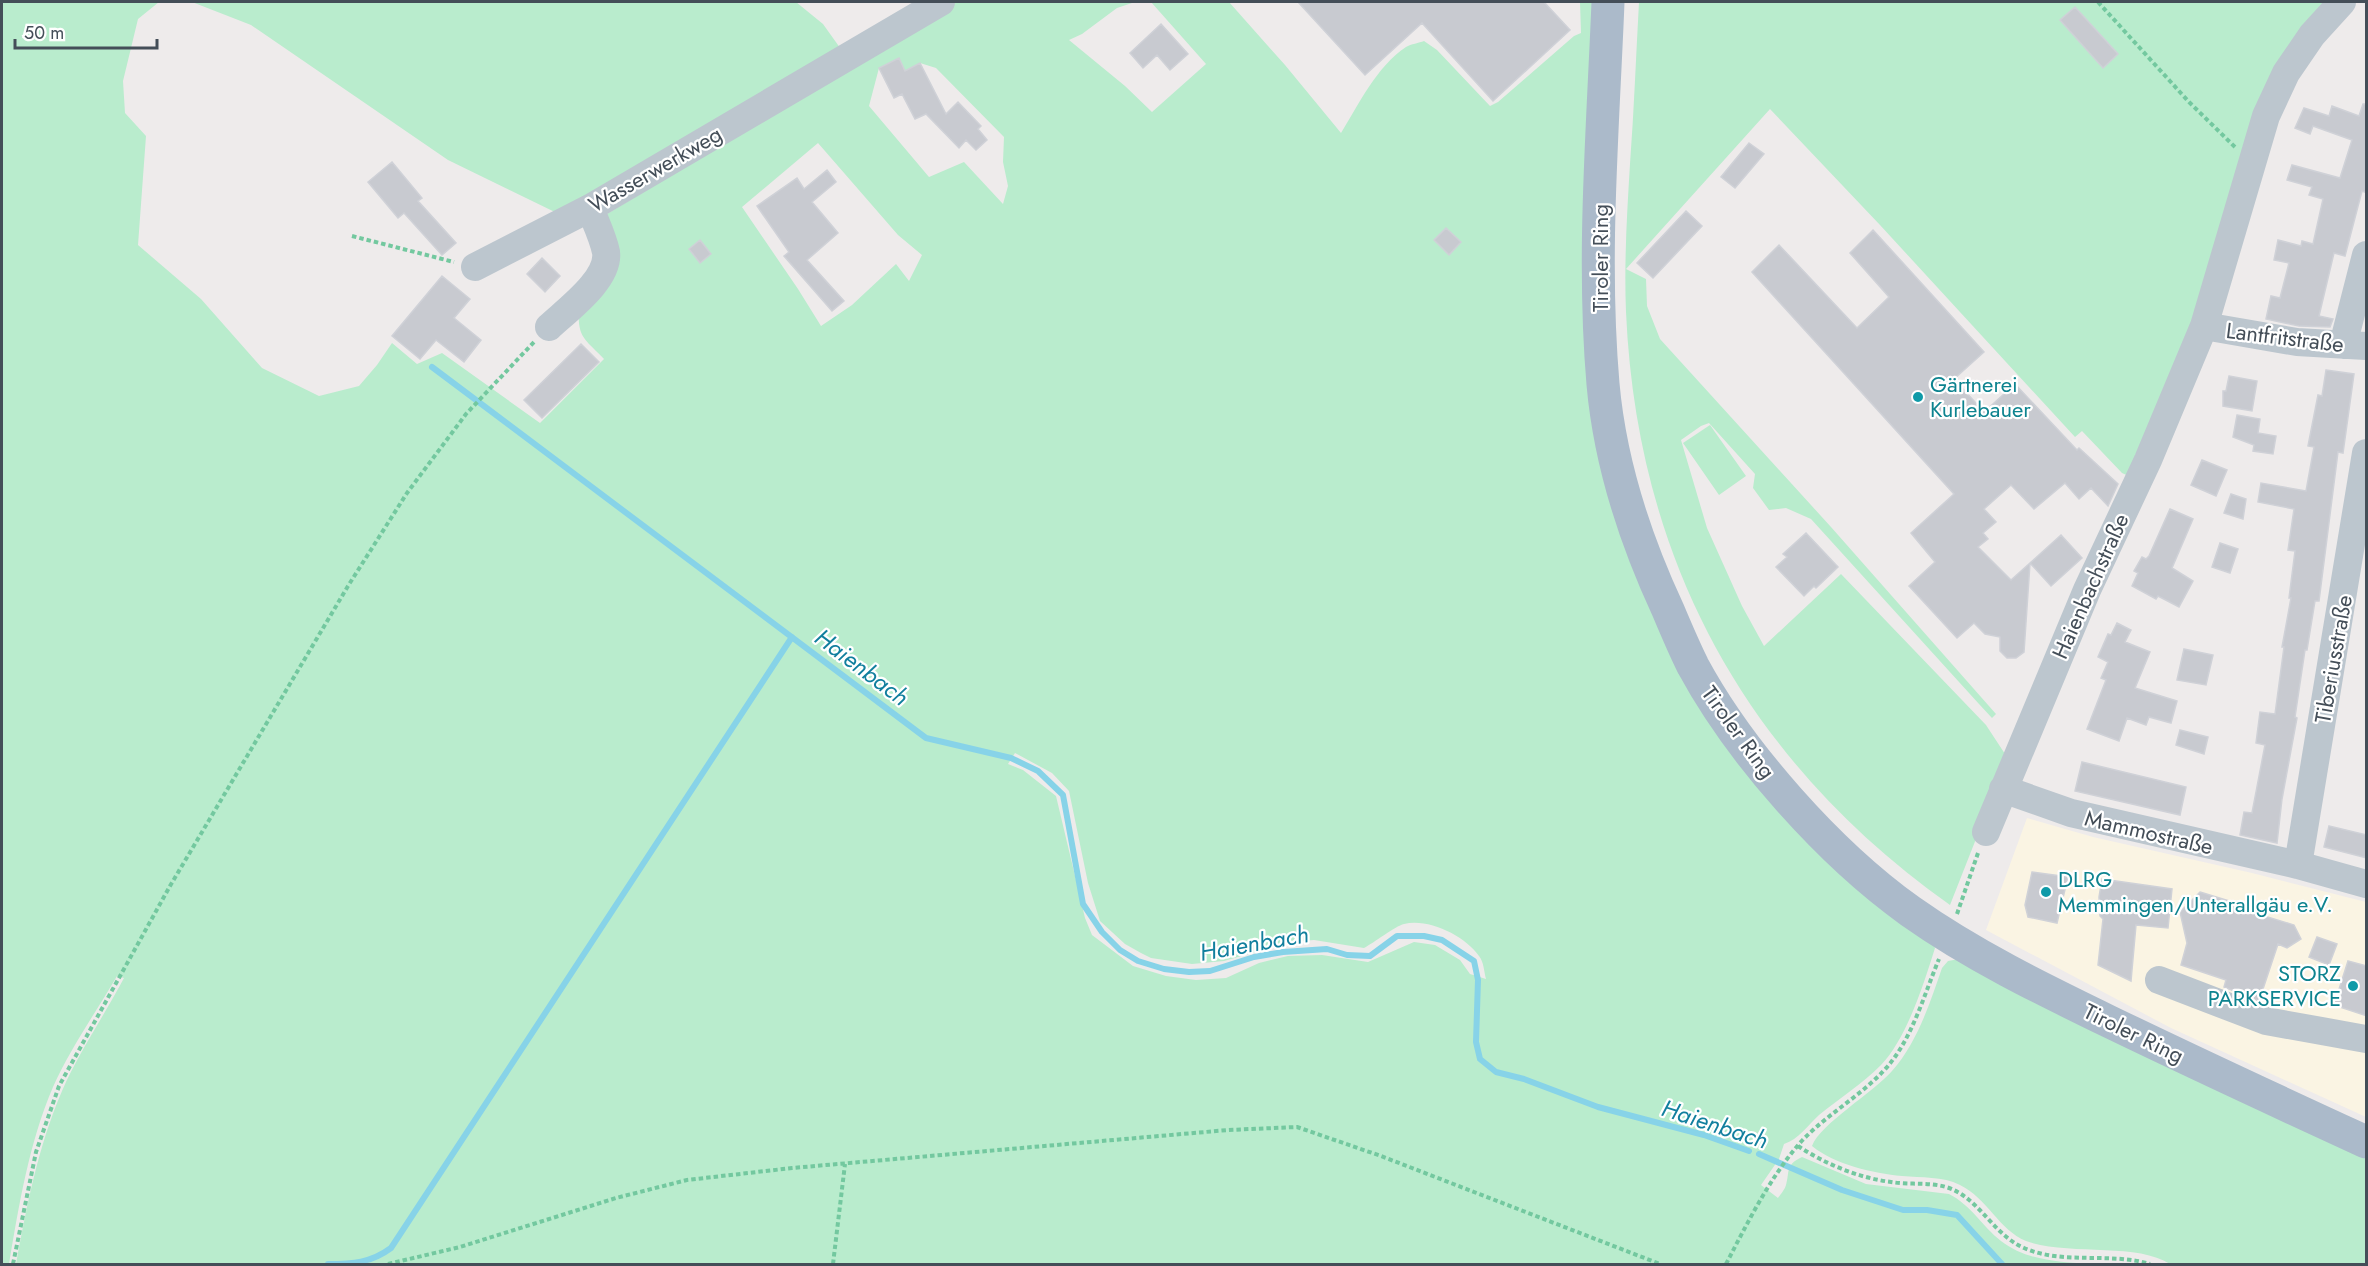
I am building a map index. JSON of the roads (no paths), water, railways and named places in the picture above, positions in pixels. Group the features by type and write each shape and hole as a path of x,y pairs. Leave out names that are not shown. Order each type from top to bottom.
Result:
{"main road":[{"name":"Tiroler Ring","path":"1608,2 1598,241 1603,387 1627,509 1640,548 1693,665 1714,700 1789,799 1861,870 1908,909 1950,921 2071,1003 2239,1084 2367,1142"}],"street":[{"name":"Wasserwerkweg","path":"475,267 590,208 942,2"},
{"name":"Haienbachstraße","path":"1986,832 2087,590 2148,460 2204,326 2266,116 2286,73 2312,35 2342,2"},
{"path":"549,327 598,279 604,267 606,251 590,208"},
{"path":"2355,346 2367,255"},
{"name":"Lantfritstraße","path":"2204,326 2260,337 2355,346"},
{"name":"Tiberiusstraße","path":"2298,865 2367,453"},
{"name":"Mammostraße","path":"2003,789 2071,813 2298,865 2367,884"},
{"path":"2159,980 2266,1021 2367,1039"}],"waterway":[{"name":"Haienbach","path":"432,367 926,738 1011,758 1038,771 1063,795 1083,904 1102,932 1120,950 1138,961 1164,969 1189,972 1210,971 1254,957 1283,952 1327,949 1347,955 1370,956 1397,936 1424,936 1442,940 1474,961 1478,980 1476,1042 1480,1059 1496,1072 1524,1079 1598,1107 1704,1135 1749,1151"},
{"path":"328,1264 361,1262 376,1257 391,1248 792,637"},
{"name":"Haienbach","path":"1759,1154 1842,1190 1903,1210 1927,1210 1957,1215 2002,1264"}],"place":[{"name":"Gärtnerei Kurlebauer","path":"1918,397"},
{"name":"DLRG Memmingen/Unterallgäu e.V.","path":"2046,892"},
{"name":"STORZ PARKSERVICE","path":"2353,986"}]}
